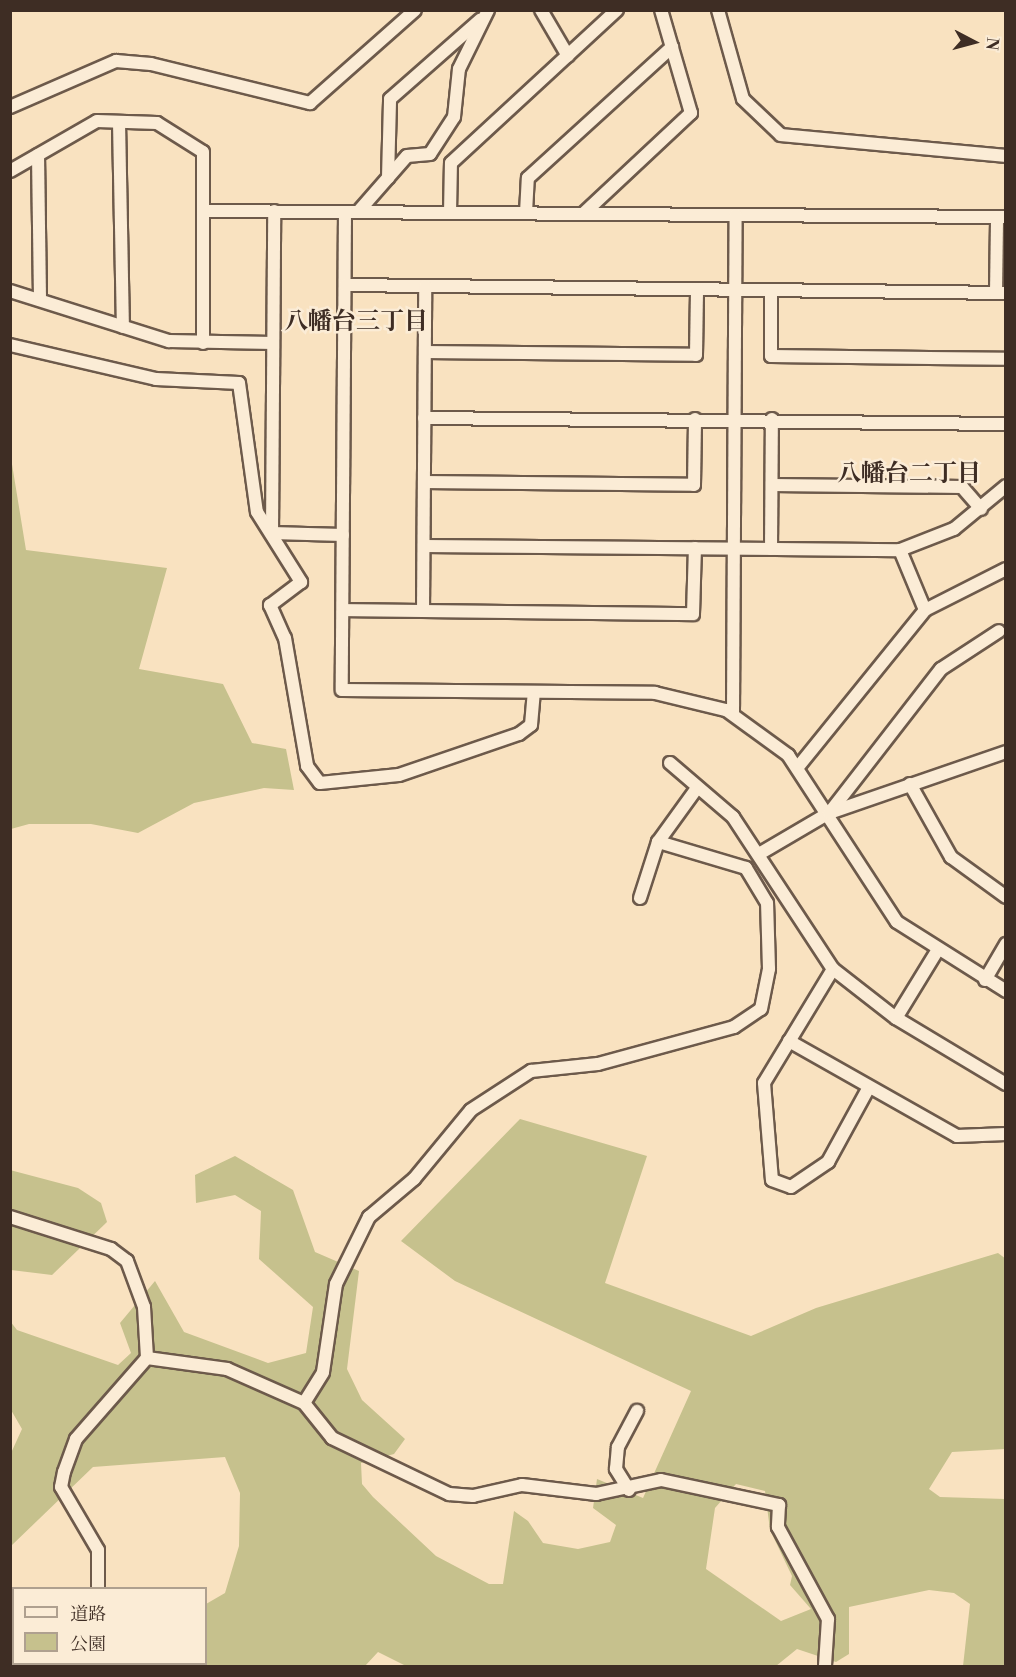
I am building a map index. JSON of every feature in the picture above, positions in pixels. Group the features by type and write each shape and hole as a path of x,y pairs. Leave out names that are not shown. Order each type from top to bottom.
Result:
{"street":[{"path":"10,107 97,66 128,61 310,103 415,10"},
{"path":"541,10 568,56"},
{"path":"450,213 452,163 617,10"},
{"path":"583,214 691,113 661,10"},
{"path":"718,10 743,99 781,135 1005,156"},
{"path":"486,13 459,69 454,117 430,154 407,156 388,178 351,212 345,285 342,690 679,696 733,714 798,767 897,922 937,951 1005,991"},
{"path":"388,178 390,99 486,13"},
{"path":"526,213 528,178 672,47"},
{"path":"10,171 97,121 157,123 203,152 202,342"},
{"path":"119,122 123,327"},
{"path":"38,155 40,300"},
{"path":"203,211 1001,217 1001,293 345,285"},
{"path":"272,533 274,211"},
{"path":"733,714 736,215"},
{"path":"423,611 425,286"},
{"path":"425,352 696,356 697,289"},
{"path":"771,290 771,357 1005,359"},
{"path":"10,291 169,341 273,343"},
{"path":"10,345 156,379 239,383 257,512 301,582 270,605 285,638 307,766 320,783 399,775 519,734 531,725 534,692"},
{"path":"424,418 735,418 1005,424"},
{"path":"424,482 694,485 695,419"},
{"path":"771,549 772,419"},
{"path":"772,485 962,487 981,508"},
{"path":"424,546 900,550 954,529 1005,486"},
{"path":"272,533 343,535"},
{"path":"343,610 693,614 695,548"},
{"path":"900,550 925,610"},
{"path":"798,767 925,610 1005,569"},
{"path":"829,813 941,669 999,631"},
{"path":"759,854 829,813 1005,752"},
{"path":"670,763 733,817 833,969 896,1018 1005,1084"},
{"path":"910,784 951,856 974,878 1005,897"},
{"path":"640,898 658,842 697,788"},
{"path":"304,1403 323,1372 336,1284 369,1217 414,1179 471,1110 531,1071 598,1064 734,1027 761,1009 769,969 766,903 746,868 658,842"},
{"path":"985,980 1005,944"},
{"path":"896,1018 937,951"},
{"path":"833,969 764,1083 772,1180 791,1187 828,1162 869,1087"},
{"path":"789,1041 957,1136 1005,1134"},
{"path":"10,1217 111,1249 127,1261 144,1307 147,1358 83,1430 64,1472 61,1487 98,1550 98,1587"},
{"path":"147,1358 227,1369 304,1403 332,1438 449,1494 473,1496 522,1485 596,1494 629,1490 661,1480 778,1506 778,1527 828,1619 825,1666"},
{"path":"629,1490 616,1469 618,1447 638,1411"}],"green space":[{"path":"11,458 26,550 167,568 139,669 223,684 252,743 286,749 294,790 264,788 194,803 138,833 91,824 29,824 11,829"},
{"path":"520,1119 647,1156 605,1283 751,1336 816,1308 998,1253 1006,1259 1005,1449 952,1452 929,1489 940,1497 1005,1499 1005,1666 963,1666 970,1604 954,1593 929,1590 849,1607 849,1654 836,1662 797,1649 776,1666 406,1666 378,1652 365,1666 90,1666 207,1665 207,1603 225,1593 239,1546 240,1493 225,1457 93,1467 11,1546 11,1453 22,1429 11,1410 10,1321 17,1330 118,1365 131,1353 120,1323 155,1281 184,1332 268,1363 306,1353 313,1307 259,1259 261,1211 235,1195 196,1203 195,1175 235,1156 293,1190 315,1252 359,1271 347,1369 362,1400 405,1439 394,1454 361,1463 362,1484 436,1556 489,1584 503,1584 514,1511 528,1521 543,1543 578,1549 610,1542 616,1525 593,1508 597,1479 643,1498 691,1391 455,1281 401,1241","holes":["736,1484 765,1491 770,1530 792,1576 790,1585 811,1609 781,1621 706,1569 715,1508"]},
{"path":"10,1170 78,1188 101,1203 107,1222 52,1275 11,1270"},
{"path":"10,1590 12,1665 78,1666 11,1666"}],"district":[{"name":"八幡台三丁目","path":"356,323"},
{"name":"八幡台二丁目","path":"909,475"}]}
